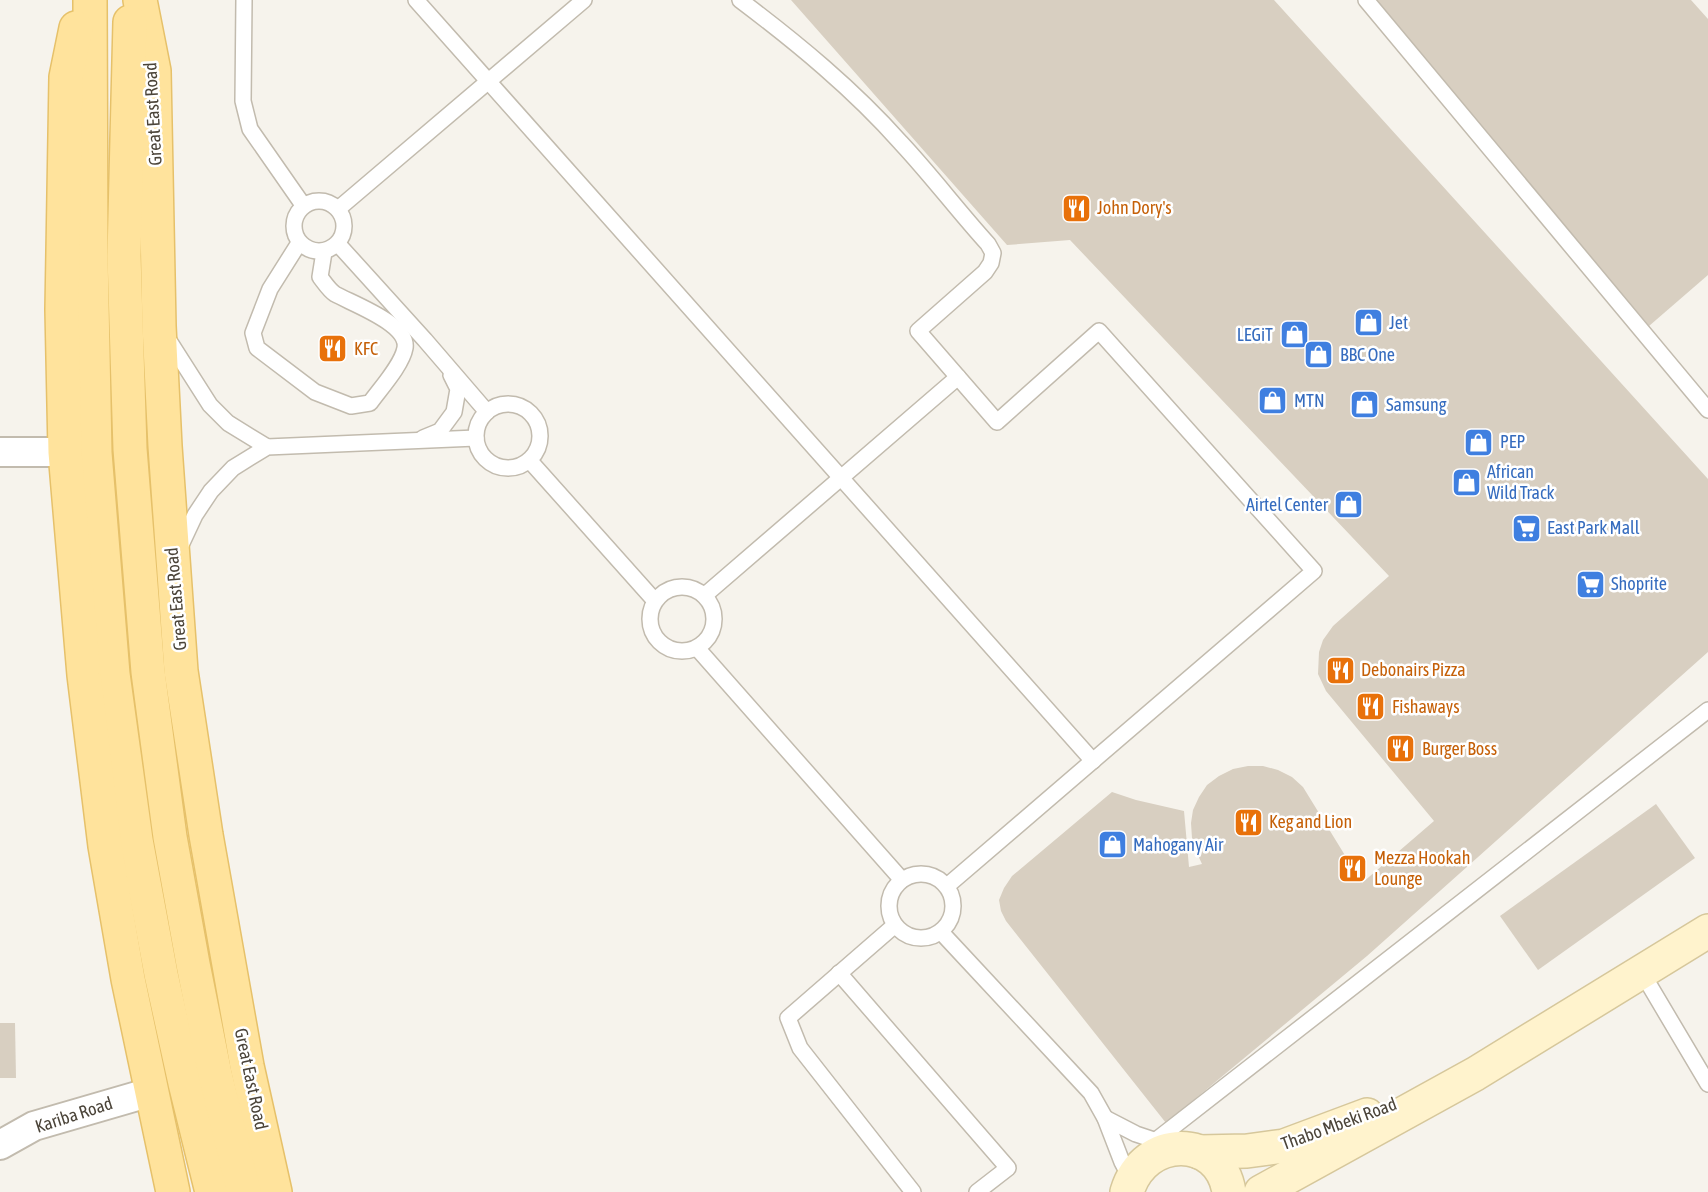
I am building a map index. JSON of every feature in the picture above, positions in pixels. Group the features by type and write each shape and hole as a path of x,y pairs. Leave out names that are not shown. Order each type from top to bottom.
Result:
{"main road":[{"path":"82,0 66,77 62,310 65,453 84,675 105,846 128,979 173,1192"},
{"path":"90,0 95,453 112,674 136,840 155,940 185,1083 212,1192"},
{"name":"Great East Road","path":"130,0 125,290 130,449 148,672 170,837 187,930 215,1074 244,1192"},
{"name":"Great East Road","path":"140,0 154,71 159,326 172,564 181,671 206,835 247,1066 275,1192"},
{"name":"Thabo Mbeki Road","path":"1261,1192 1475,1074 1641,970 1708,931"},
{"name":"Thabo Mbeki Road","path":"1128,1189 1143,1162 1160,1152 1178,1147 1247,1151 1284,1146 1475,1074"},
{"path":"1178,1147 1211,1160 1221,1171 1228,1184 1229,1192"}],"street":[{"path":"0,452 65,453"},
{"name":"Kariba Road","path":"0,1145 34,1126 151,1092"}],"lane":[{"path":"244,0 243,101 250,129 303,205"},
{"path":"416,0 1093,761"},
{"path":"338,209 584,0"},
{"path":"740,0 790,38 849,90 886,127 988,244 993,253 991,263 985,272 918,331 997,422 1099,331 1314,571 947,886"},
{"path":"1366,0 1708,410"},
{"path":"299,243 270,290 253,333 256,348 315,392 351,406 370,403 404,352 405,338 395,327 333,292 320,277 331,248 344,233 344,220 338,209 328,201 315,200 303,205 295,217 293,230 299,243 310,251 331,248"},
{"path":"331,248 425,340 487,412"},
{"path":"159,326 210,405 228,423 267,447"},
{"path":"417,440 440,431 454,412 458,389 448,369"},
{"path":"705,595 958,377"},
{"path":"507,404 519,405 536,419 541,441 537,452 530,460 511,469 491,464 478,448 476,438 481,419 487,412 497,406 507,404"},
{"path":"172,564 195,515 211,490 233,468 267,447 476,438"},
{"path":"530,460 655,601"},
{"path":"684,586 705,595 712,605 715,617 713,630 707,640 697,648 679,652 662,644 651,629 651,610 655,601 663,593 684,586"},
{"path":"697,648 902,880"},
{"path":"1106,1118 1136,1134 1178,1147 1708,710"},
{"path":"926,874 938,878 947,886 954,905 948,924 941,932 934,936 917,938 901,932 895,925 891,916 891,896 902,880 914,875 926,874"},
{"path":"895,925 788,1018 800,1048 913,1192"},
{"path":"941,932 1091,1093 1106,1118 1122,1162 1128,1189"},
{"path":"1641,970 1708,1084"},
{"path":"839,973 1008,1168 977,1192"}],"building":[{"name":"East Park Mall","path":"791,0 1274,0 1708,479 1708,652 1367,956 1166,1123 1006,921 999,900 1012,876 1112,792 1184,811 1189,867 1202,864 1192,838 1191,823 1193,810 1199,797 1207,785 1219,776 1233,769 1248,766 1263,766 1278,770 1292,777 1303,787 1362,883 1434,821 1326,691 1318,674 1319,652 1323,640 1333,626 1389,576 1070,240 1007,245"},
{"path":"1375,0 1691,0 1708,19 1708,275 1649,326"},
{"path":"1656,804 1695,858 1538,970 1500,916"},
{"path":"0,1023 15,1023 16,1078 0,1078"}],"place":[{"name":"John Dory's","path":"1076,208"},
{"name":"Jet","path":"1368,323"},
{"name":"LEGiT","path":"1294,335"},
{"name":"KFC","path":"333,349"},
{"name":"BBC One","path":"1319,355"},
{"name":"MTN","path":"1273,401"},
{"name":"Samsung","path":"1365,405"},
{"name":"PEP","path":"1479,442"},
{"name":"African Wild Track","path":"1466,482"},
{"name":"Airtel Center","path":"1349,505"},
{"name":"East Park Mall","path":"1526,528"},
{"name":"Shoprite","path":"1590,584"},
{"name":"Debonairs Pizza","path":"1340,670"},
{"name":"Fishaways","path":"1371,707"},
{"name":"Burger Boss","path":"1401,749"},
{"name":"Keg and Lion","path":"1248,822"},
{"name":"Mahogany Air","path":"1112,845"},
{"name":"Mezza Hookah Lounge","path":"1353,868"}]}
